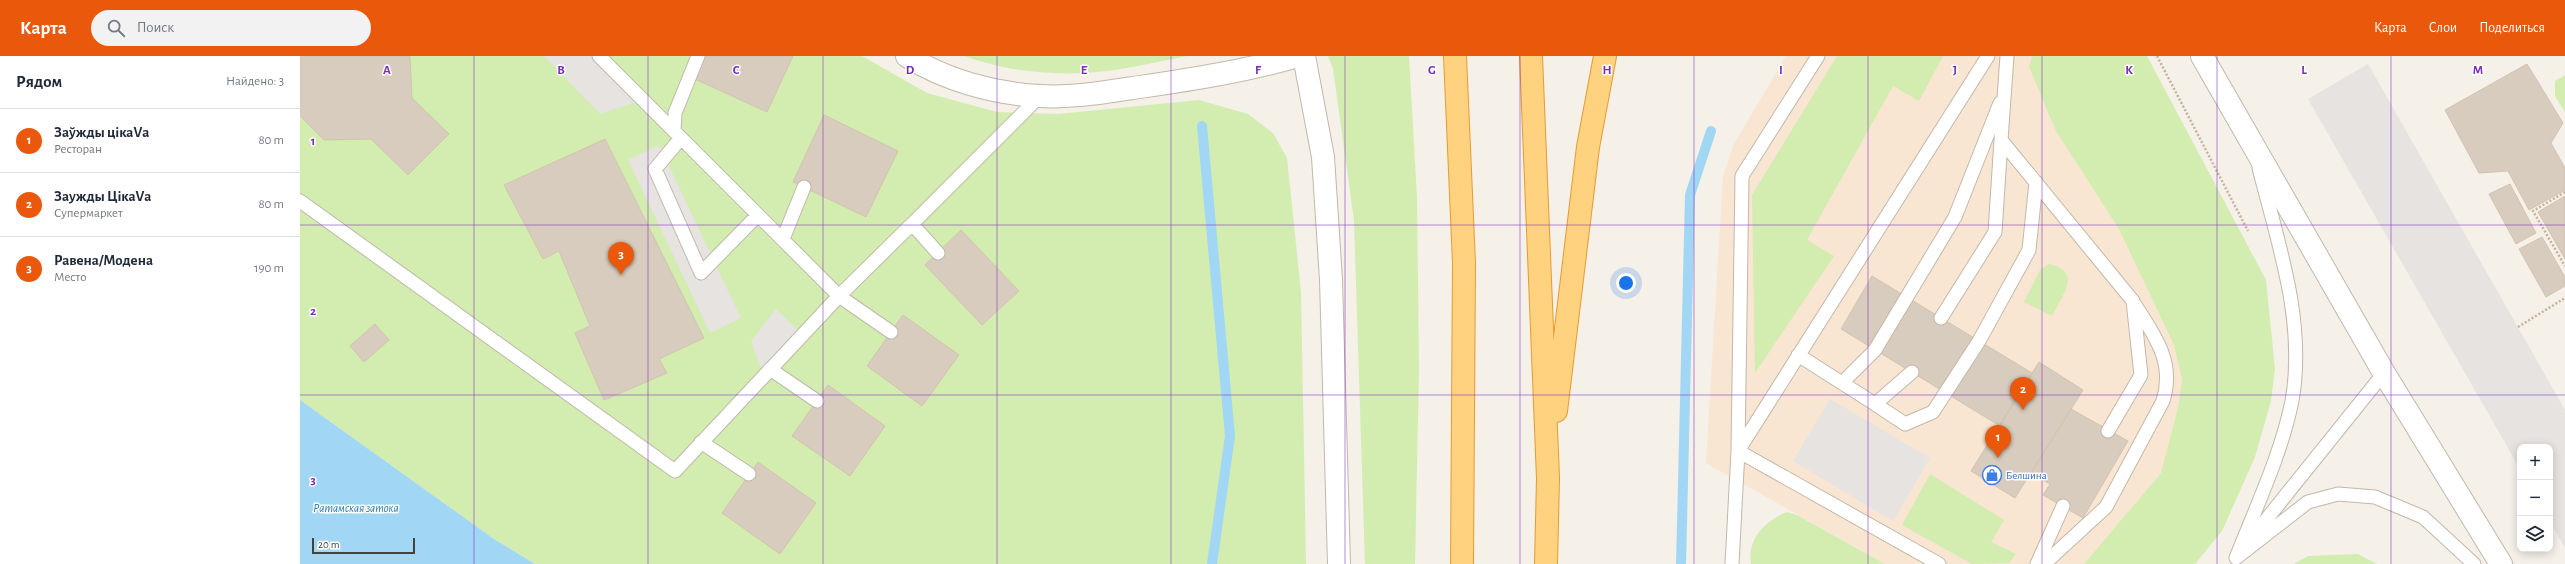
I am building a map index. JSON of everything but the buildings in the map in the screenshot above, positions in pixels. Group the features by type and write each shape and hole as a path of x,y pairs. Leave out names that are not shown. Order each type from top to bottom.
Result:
{"highway":[{"path":"1455,56 1464,263 1462,564"},
{"path":"1531,56 1548,478 1546,564"},
{"path":"1548,478 1588,147 1605,56"}],"street":[{"path":"907,56 925,67 978,86 1040,96 1099,93 1213,77 1298,56"},
{"path":"1304,56 1324,173 1332,296 1338,564"},
{"path":"2202,56 2384,373 2501,564"}],"lane":[{"path":"599,56 839,296 891,332"},
{"path":"698,56 675,113 677,134 656,169 701,273 758,215"},
{"path":"1732,564 1738,450 1742,176 1818,56"},
{"path":"1738,450 1988,56"},
{"path":"1941,318 1995,232 2006,56"},
{"path":"1842,383 1875,350 1955,216 2004,92"},
{"path":"300,201 675,471 839,296 1040,96"},
{"path":"2001,140 2133,301 2158,340 2166,365 2168,384 2163,401 2106,507 2044,564"},
{"path":"2233,561 2275,461 2292,400 2296,346 2290,292 2253,145"},
{"path":"1798,355 1905,424 1933,412 1979,341 2029,250 2036,182"},
{"path":"783,239 804,187"},
{"path":"912,224 938,252"},
{"path":"2108,431 2141,375 2133,301"},
{"path":"770,369 817,401"},
{"path":"1875,404 1912,372"},
{"path":"2233,561 2384,373"},
{"path":"701,442 749,474"},
{"path":"1738,450 1939,564"},
{"path":"2233,561 2308,502 2338,494 2375,497 2423,517 2474,564"},
{"path":"2037,564 2063,506"}],"path":[{"path":"2157,56 2250,235"},
{"path":"2565,192 2533,211 2565,266"},
{"path":"2518,328 2565,298"}],"shaded area":[{"path":"544,56 599,56 642,100 600,114"},
{"path":"1786,56 2073,56 2211,333 2161,473 2084,564 1885,564 1706,463 1723,176 1734,144"},
{"path":"2368,64 2565,410 2565,548 2553,527 2553,444 2517,444 2517,464 2308,99"},
{"path":"659,145 741,318 710,333 628,160"},
{"path":"776,309 803,335 764,376 751,341"},
{"path":"1830,399 1930,458 1893,521 1793,461"}],"green space":[{"path":"300,56 862,56 927,93 997,112 1058,114 1199,100 1248,114 1273,133 1287,158 1301,292 1306,564 535,564 494,539 300,400"},
{"path":"964,56 1187,56 1116,70 1088,73 1052,73 1034,72 998,66"},
{"path":"1328,56 1409,56 1417,198 1419,369 1415,564 1365,564 1354,220 1333,69"},
{"path":"1837,56 1943,56 1919,101 1893,86 1807,240 1834,256 1755,373 1752,195"},
{"path":"2032,56 2147,56 2266,280 2275,369 2271,401 2255,457 2222,531 2195,564 2084,564 2161,473 2178,408 2182,379 2174,345 2119,229 2056,131 2029,67"},
{"path":"2565,75 2565,112 2555,96 2555,81"},
{"path":"2049,264 2059,267 2065,272 2068,278 2064,293 2052,316 2024,302 2040,270"},
{"path":"1930,474 2004,520 1991,542 2016,554 2009,563 1972,564 1902,525"},
{"path":"1787,512 1797,515 1885,564 1751,564 1750,555 1752,547 1759,532 1772,520"},
{"path":"2358,554 2377,564 2294,564 2308,556"}],"water":[{"name":"Ратамская затока","path":"300,400 494,539 535,564 300,564"}],"waterway":[{"path":"1202,126 1230,436 1212,564"},
{"path":"1681,564 1690,195 1711,131"}],"place":[{"name":"Равена/Модена","path":"621,275"},
{"name":"Заужды ЦікаVа","path":"2023,410"},
{"name":"Заўжды цікаVа","path":"1998,458"},
{"name":"Белшина","path":"1992,475"}]}
